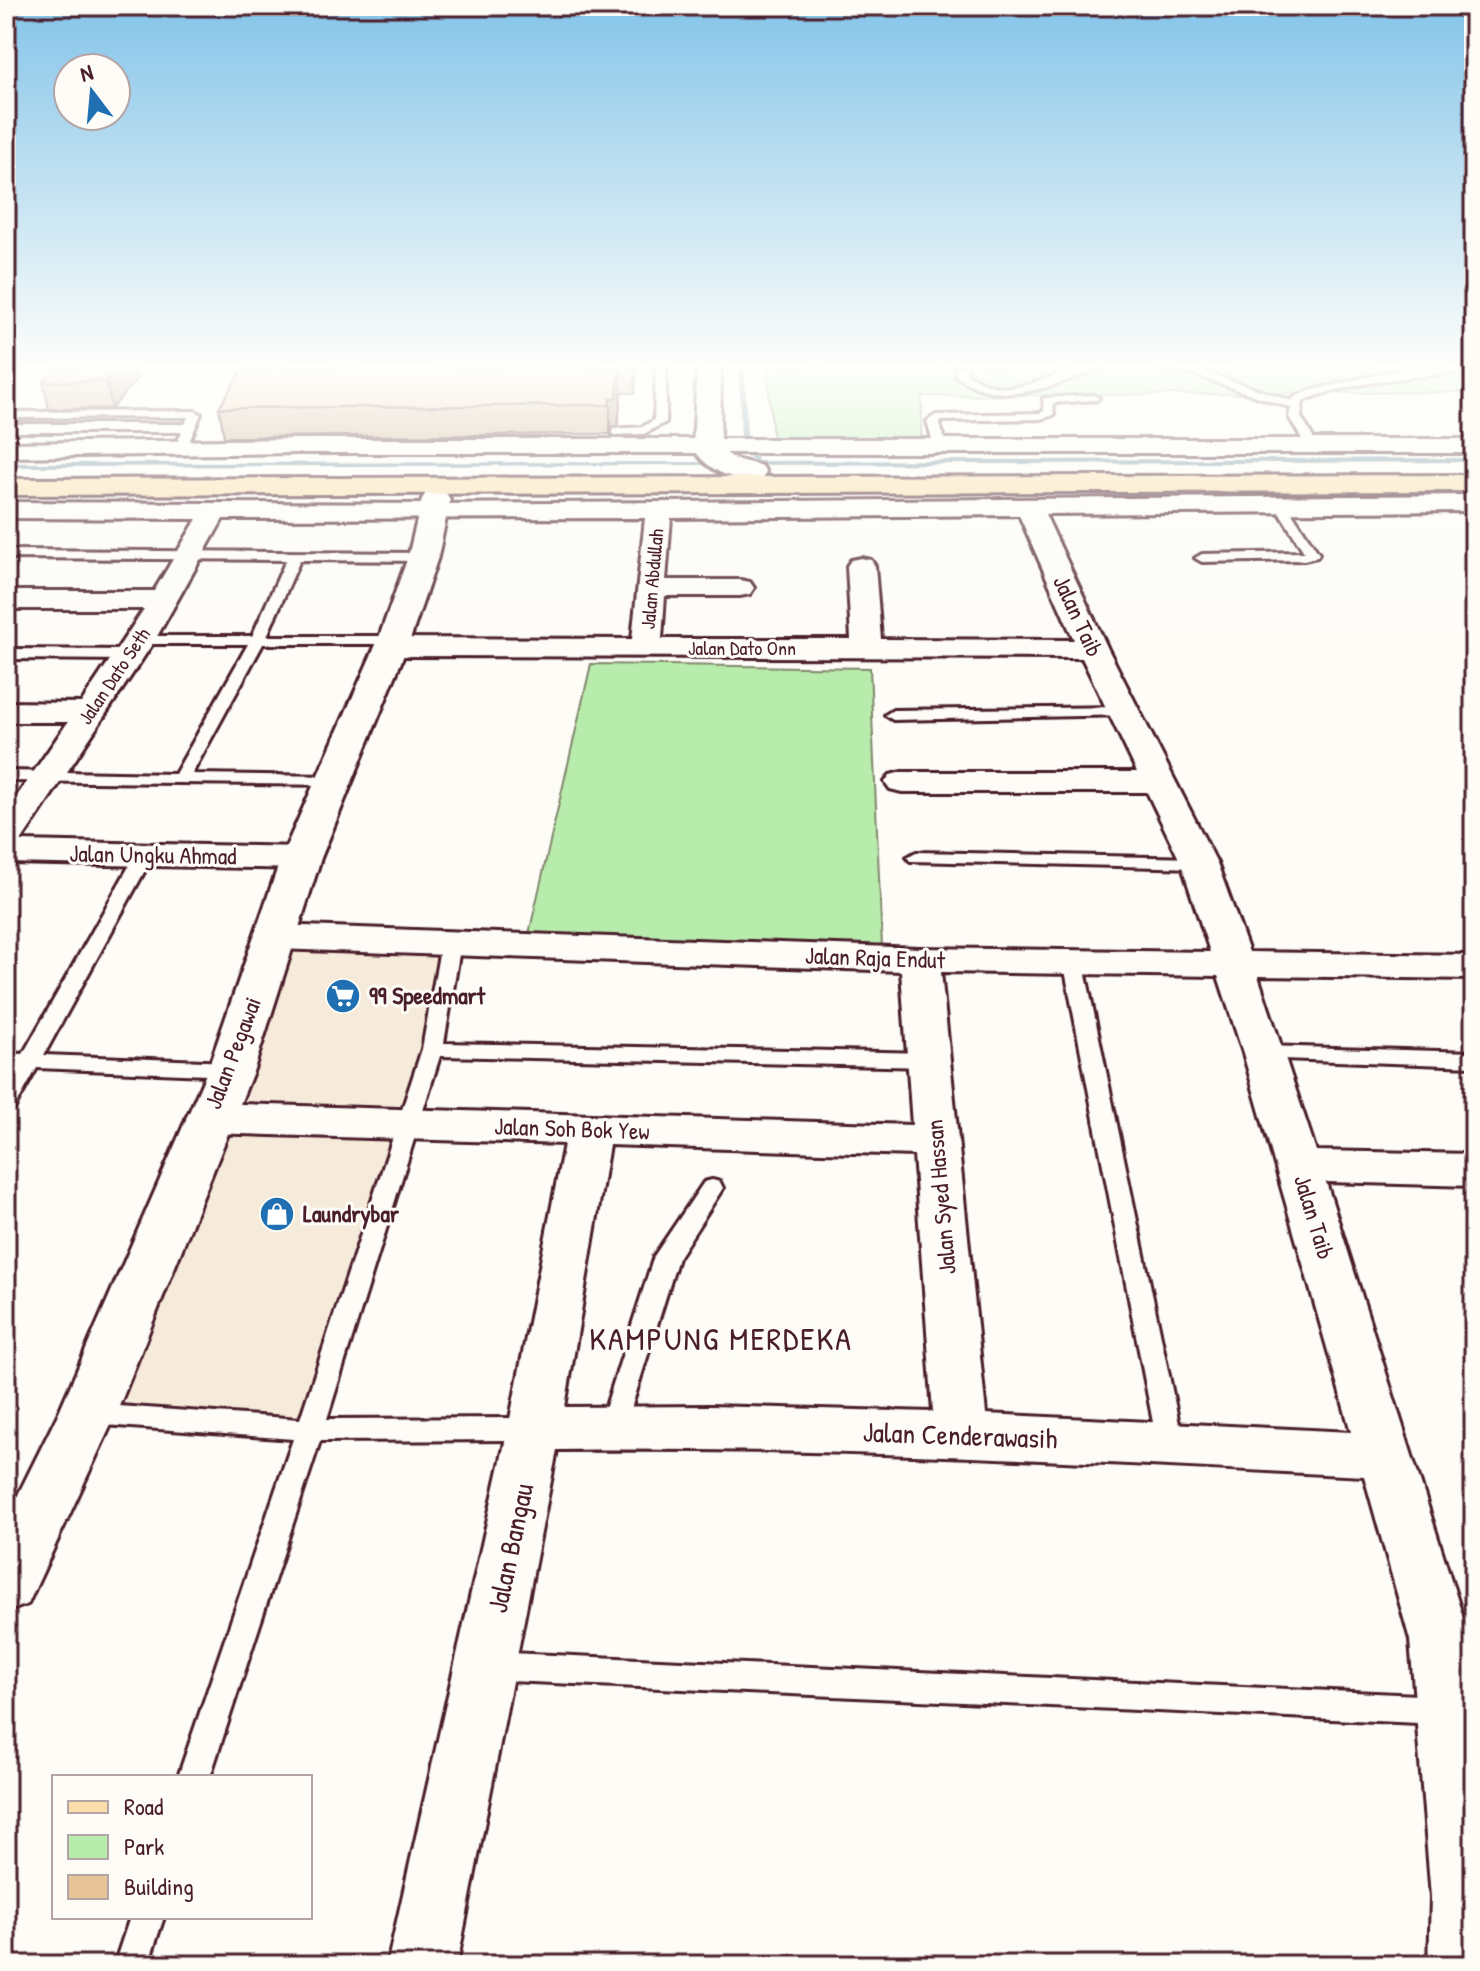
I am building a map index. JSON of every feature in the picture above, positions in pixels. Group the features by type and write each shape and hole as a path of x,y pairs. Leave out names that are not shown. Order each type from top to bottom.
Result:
{"main road":[{"path":"6,475 684,459"},
{"path":"782,459 1474,471"},
{"path":"6,487 1474,483"}],"street":[{"path":"383,486 434,506 520,486"},
{"path":"6,510 434,506 659,510 1474,503"},
{"name":"Jalan Pegawai","path":"6,1584 87,1414 231,1069 301,858 392,644 423,557 434,506"},
{"name":"Jalan Taib","path":"1029,508 1093,649 1199,863 1264,1053 1385,1455 1457,1645 1449,1710 1469,1898 1464,1965"},
{"name":"Jalan Dato Seth","path":"6,838 134,648 215,510"},
{"name":"Jalan Abdullah","path":"646,647 659,510"},
{"path":"861,566 867,649"},
{"path":"651,588 740,588"},
{"path":"6,600 164,600"},
{"name":"Jalan Dato Onn","path":"392,644 1093,649"},
{"path":"6,712 90,713"},
{"path":"902,782 1157,782"},
{"name":"Jalan Ungku Ahmad","path":"6,852 301,858"},
{"name":"Jalan Raja Endut","path":"276,937 920,960 1474,967"},
{"name":"Jalan Syed Hassan","path":"920,960 961,1434"},
{"name":"Jalan Soh Bok Yew","path":"208,1118 936,1141"},
{"name":"Jalan Bangau","path":"422,1965 535,1429 589,1130"},
{"path":"1299,1166 1474,1170"},
{"name":"Jalan Cenderawasih","path":"535,1429 710,1427 961,1434 1385,1455"}],"lane":[{"path":"1202,558 1312,554 1281,505"},
{"path":"6,554 423,557"},
{"path":"180,780 257,641 295,556"},
{"path":"6,654 257,641 392,644"},
{"path":"893,715 1125,712"},
{"path":"6,776 332,781"},
{"path":"6,1104 145,854"},
{"path":"916,857 1199,863"},
{"path":"195,1775 310,1430 432,1049 451,943"},
{"path":"1073,960 1170,1443"},
{"path":"432,1049 929,1060"},
{"path":"1264,1053 1474,1059"},
{"path":"6,1060 231,1069"},
{"path":"612,1428 666,1256 712,1188"},
{"path":"87,1414 310,1430 535,1429"},
{"path":"485,1666 1449,1710"},
{"path":"131,1965 146,1919"}],"shaded area":[{"path":"258,929 461,936 320,1440 55,1421 212,1054"}],"green space":[{"path":"591,664 870,668 882,947 528,938"}],"waterway":[{"path":"754,459 756,463 1474,460"},
{"path":"6,465 720,463"}],"place":[{"name":"99 Speedmart","path":"343,996"},
{"name":"Laundrybar","path":"277,1214"}],"district":[{"name":"KAMPUNG MERDEKA","path":"721,1339"}]}
